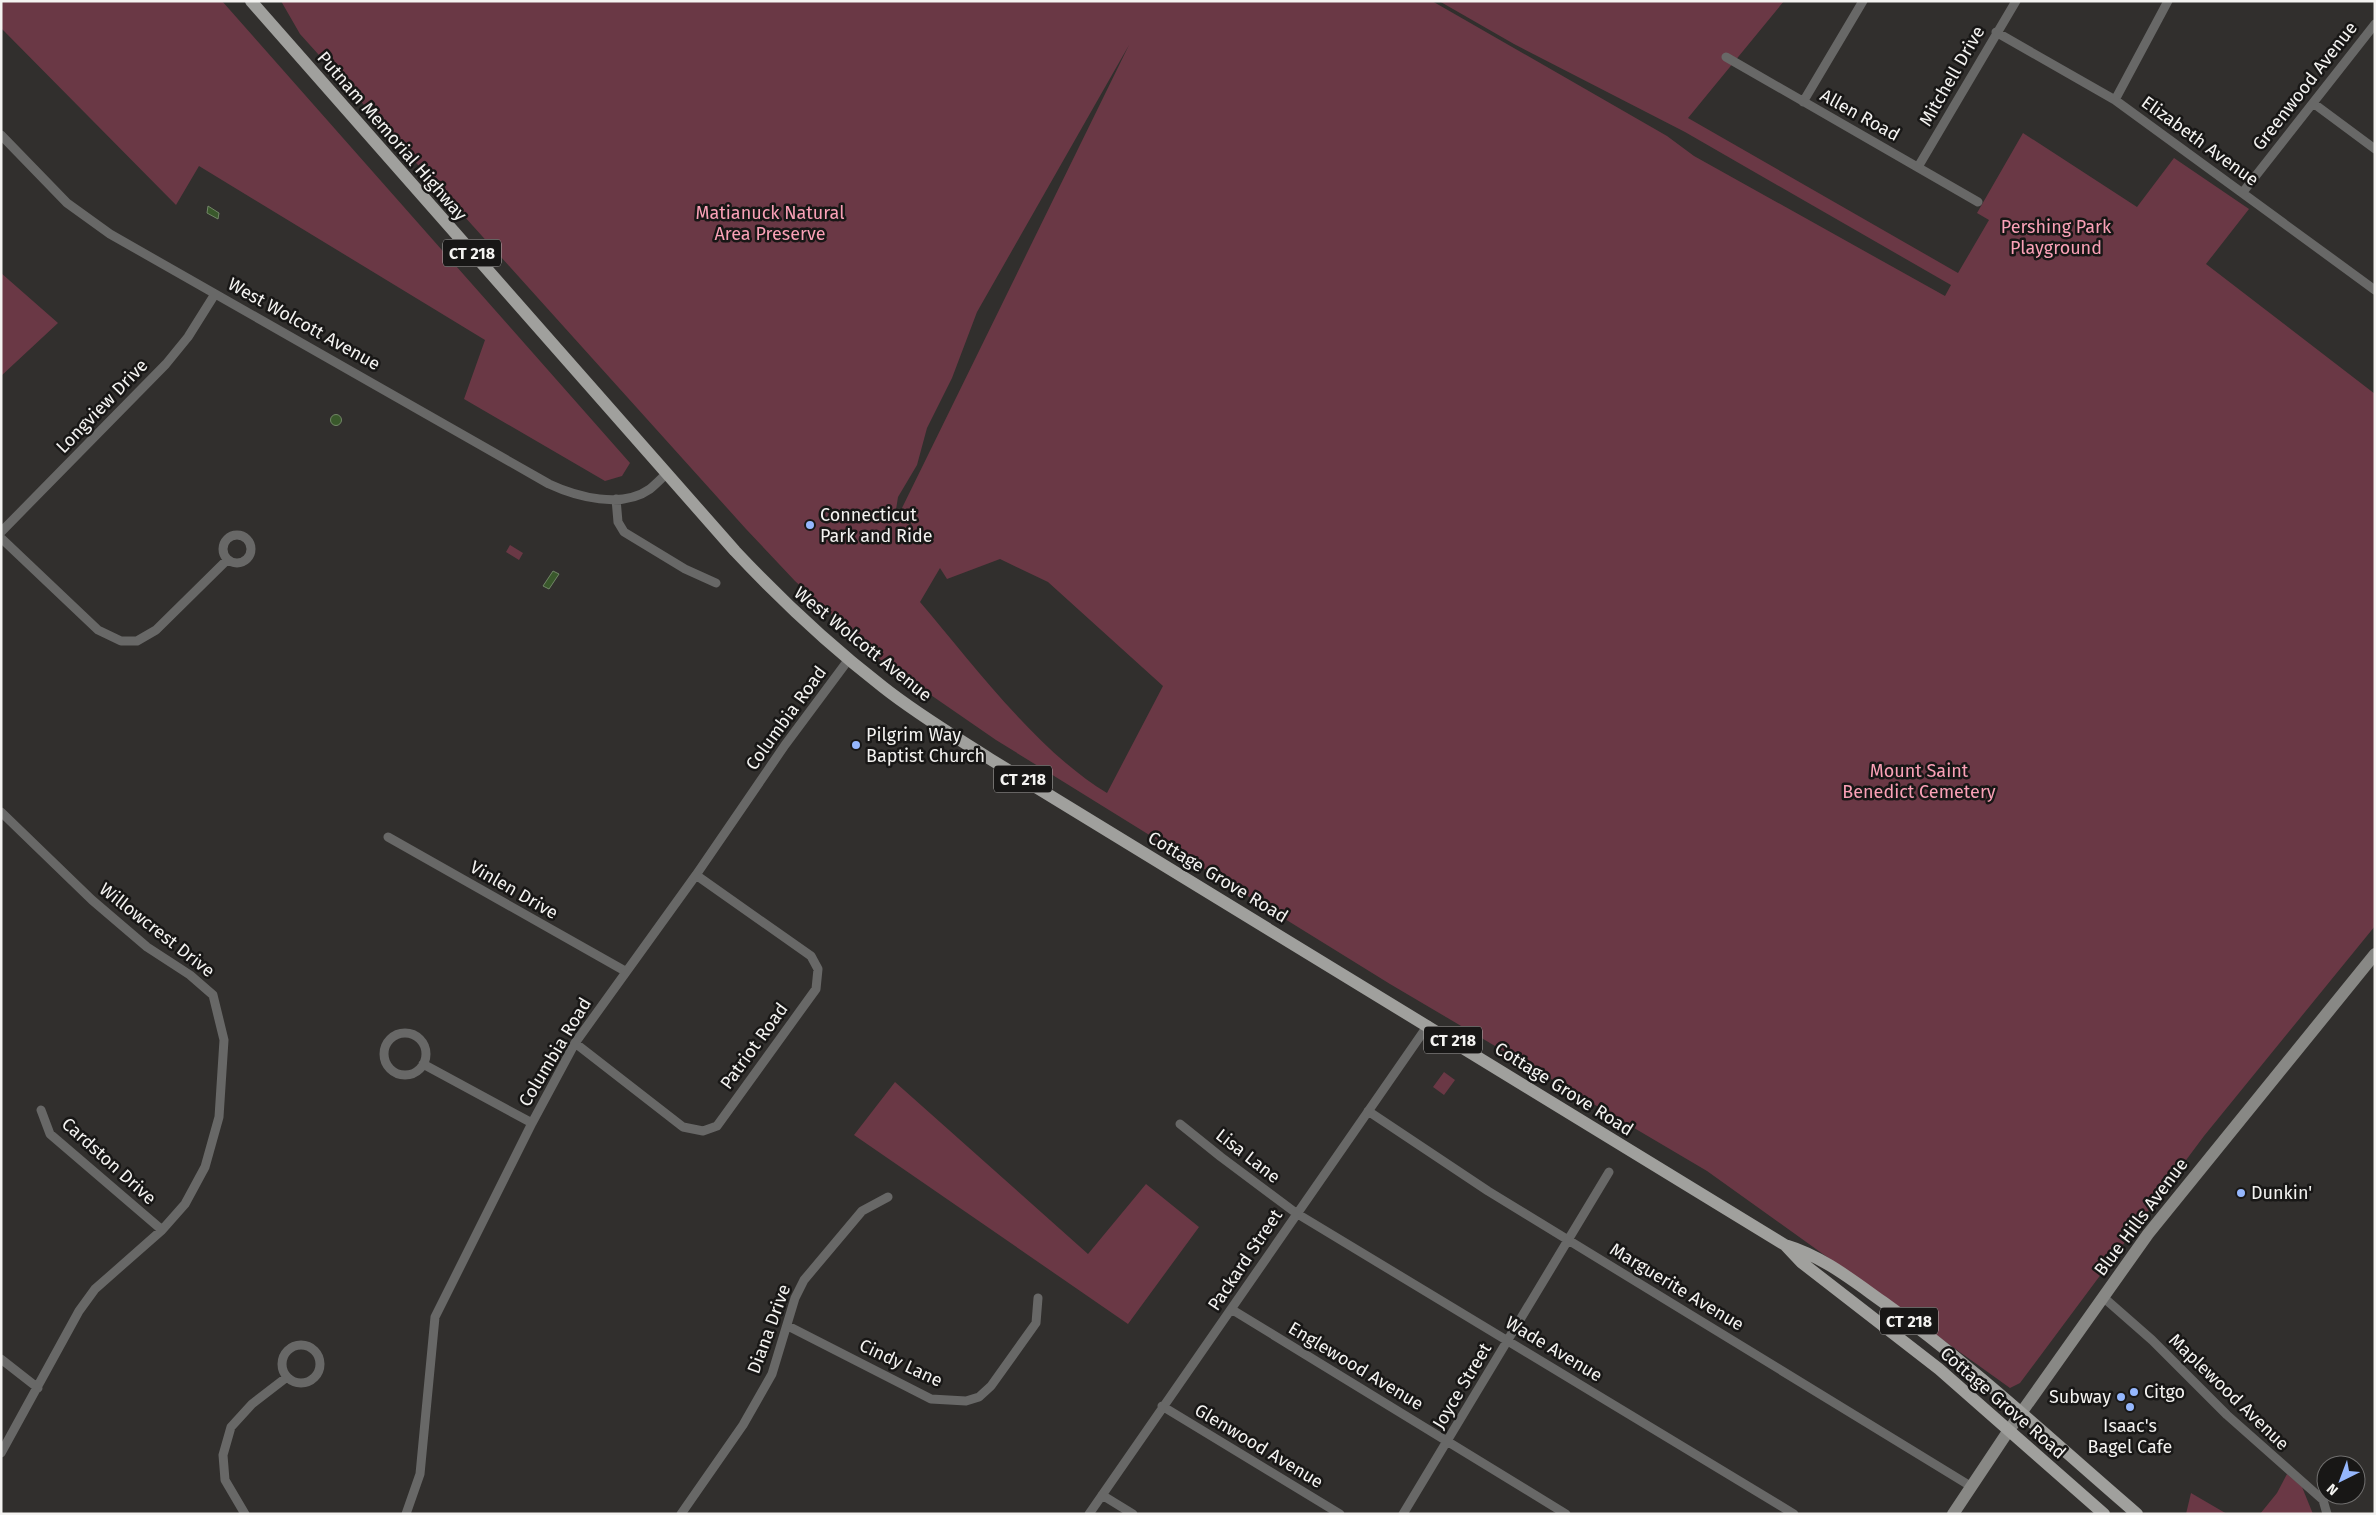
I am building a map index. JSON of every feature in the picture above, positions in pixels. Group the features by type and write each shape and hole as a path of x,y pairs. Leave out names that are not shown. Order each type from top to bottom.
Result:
{"main road":[{"name":"Putnam Memorial Highway","path":"251,1 667,473"},
{"name":"West Wolcott Avenue","path":"667,473 778,597 849,660 923,716 1119,838"},
{"name":"Cottage Grove Road","path":"1119,838 1428,1025 1785,1245 1807,1251 1835,1268 1905,1318 2022,1414 2137,1514"},
{"name":"Blue Hills Avenue","path":"1953,1514 2009,1430 2148,1234 2375,954"},
{"name":"Cottage Grove Road","path":"1785,1245 1800,1262 1939,1369 2104,1514"}],"street":[{"path":"1802,102 1863,1"},
{"name":"Mitchell Drive","path":"1918,167 2016,1"},
{"path":"2115,100 2168,1"},
{"name":"Greenwood Avenue","path":"2243,192 2375,24"},
{"name":"Elizabeth Avenue","path":"1996,32 2115,100 2375,290"},
{"name":"Allen Road","path":"1726,57 1978,202"},
{"path":"2313,102 2375,149"},
{"name":"West Wolcott Avenue","path":"1,135 44,182 78,213 110,234 549,484 583,497 616,499 649,490 667,473"},
{"name":"Longview Drive","path":"1,532 166,364 188,336 215,294"},
{"path":"616,499 618,522 624,532 685,569 716,583"},
{"path":"1,538 98,630 121,641 137,641 156,630 227,560"},
{"name":"Columbia Road","path":"406,1514 420,1474 435,1317 532,1123 575,1043 625,971 696,875 785,745 849,660"},
{"name":"Willowcrest Drive","path":"1,812 92,900 147,947 190,976 213,995 224,1040 218,1117 205,1167 185,1204 162,1230 95,1289 80,1311 1,1453"},
{"name":"Vinlen Drive","path":"388,837 625,971"},
{"name":"Patriot Road","path":"575,1043 683,1127 703,1131 717,1126 810,997 816,988 818,969 811,956 696,875"},
{"name":"Packard Street","path":"1089,1514 1162,1406 1428,1025"},
{"path":"399,1034 415,1036 425,1048 424,1064 411,1074 395,1073 385,1060 386,1045 399,1034"},
{"path":"424,1064 532,1123"},
{"name":"Cardston Drive","path":"41,1110 50,1134 162,1230"},
{"name":"Marguerite Avenue","path":"1368,1111 1443,1162 1972,1487"},
{"name":"Lisa Lane","path":"1180,1124 1221,1158 1296,1213"},
{"name":"Joyce Street","path":"1404,1514 1609,1172"},
{"name":"Diana Drive","path":"681,1514 743,1425 772,1374 795,1298 804,1280 862,1210 888,1197"},
{"name":"Wade Avenue","path":"1296,1213 1794,1514"},
{"name":"Maplewood Avenue","path":"2103,1296 2152,1340 2226,1415 2323,1500 2327,1514"},
{"name":"Cindy Lane","path":"788,1326 931,1399 966,1401 979,1397 991,1386 1025,1339 1036,1323 1038,1298"},
{"name":"Englewood Avenue","path":"1231,1309 1566,1514"},
{"path":"302,1344 316,1351 321,1365 314,1378 300,1383 286,1377 282,1362 288,1349 302,1344"},
{"path":"1,1359 38,1388"},
{"path":"245,1514 225,1480 223,1455 231,1427 252,1404 286,1377"},
{"name":"Glenwood Avenue","path":"1162,1406 1340,1514"},
{"path":"1102,1495 1133,1514"}],"green space":[{"path":"1,1 222,1 630,463 622,476 605,481 464,399 485,340 199,166 176,205 1,28"},
{"name":"Mount Saint Benedict Cemetery","path":"281,1 1432,1 1667,136 1694,156 1945,296 1951,285 1685,132 1514,44 1439,1 1784,1 1688,118 1958,273 1989,220 1977,213 2023,133 2137,207 2174,158 2249,209 2206,264 2375,394 2375,926 2204,1136 2020,1383 2010,1388 1707,1171 1390,984 996,740 883,662 795,581 746,529 300,34","holes":["1129,45 902,508 913,527 895,516 898,497 917,465 927,428 952,378 977,312","1000,559 1048,582 1163,686 1107,793 1081,775 1031,730 984,679 920,602 940,568 947,579"]},
{"path":"1,273 58,323 1,376"},
{"path":"510,545 523,553 519,560 506,552"},
{"path":"1444,1072 1455,1080 1444,1095 1433,1087"},
{"path":"895,1082 1088,1254 1146,1184 1199,1227 1128,1324 854,1135"},
{"path":"2287,1474 2302,1487 2313,1514 2260,1514 2277,1493"},
{"path":"2191,1493 2227,1514 2186,1514"}],"shaded area":[{"path":"208,206 219,213 218,219 207,213"},
{"path":"336,414 342,420 336,426 330,420"},
{"path":"553,571 559,574 549,589 543,586"}],"place":[{"name":"Connecticut Park and Ride","path":"810,525"},
{"name":"Pilgrim Way Baptist Church","path":"856,745"},
{"name":"Dunkin'","path":"2241,1193"},
{"name":"Citgo","path":"2134,1392"},
{"name":"Subway","path":"2121,1397"},
{"name":"Isaac's Bagel Cafe","path":"2130,1407"}],"park label":[{"name":"Matianuck Natural Area Preserve","path":"770,223"},
{"name":"Pershing Park Playground","path":"2056,237"}]}
